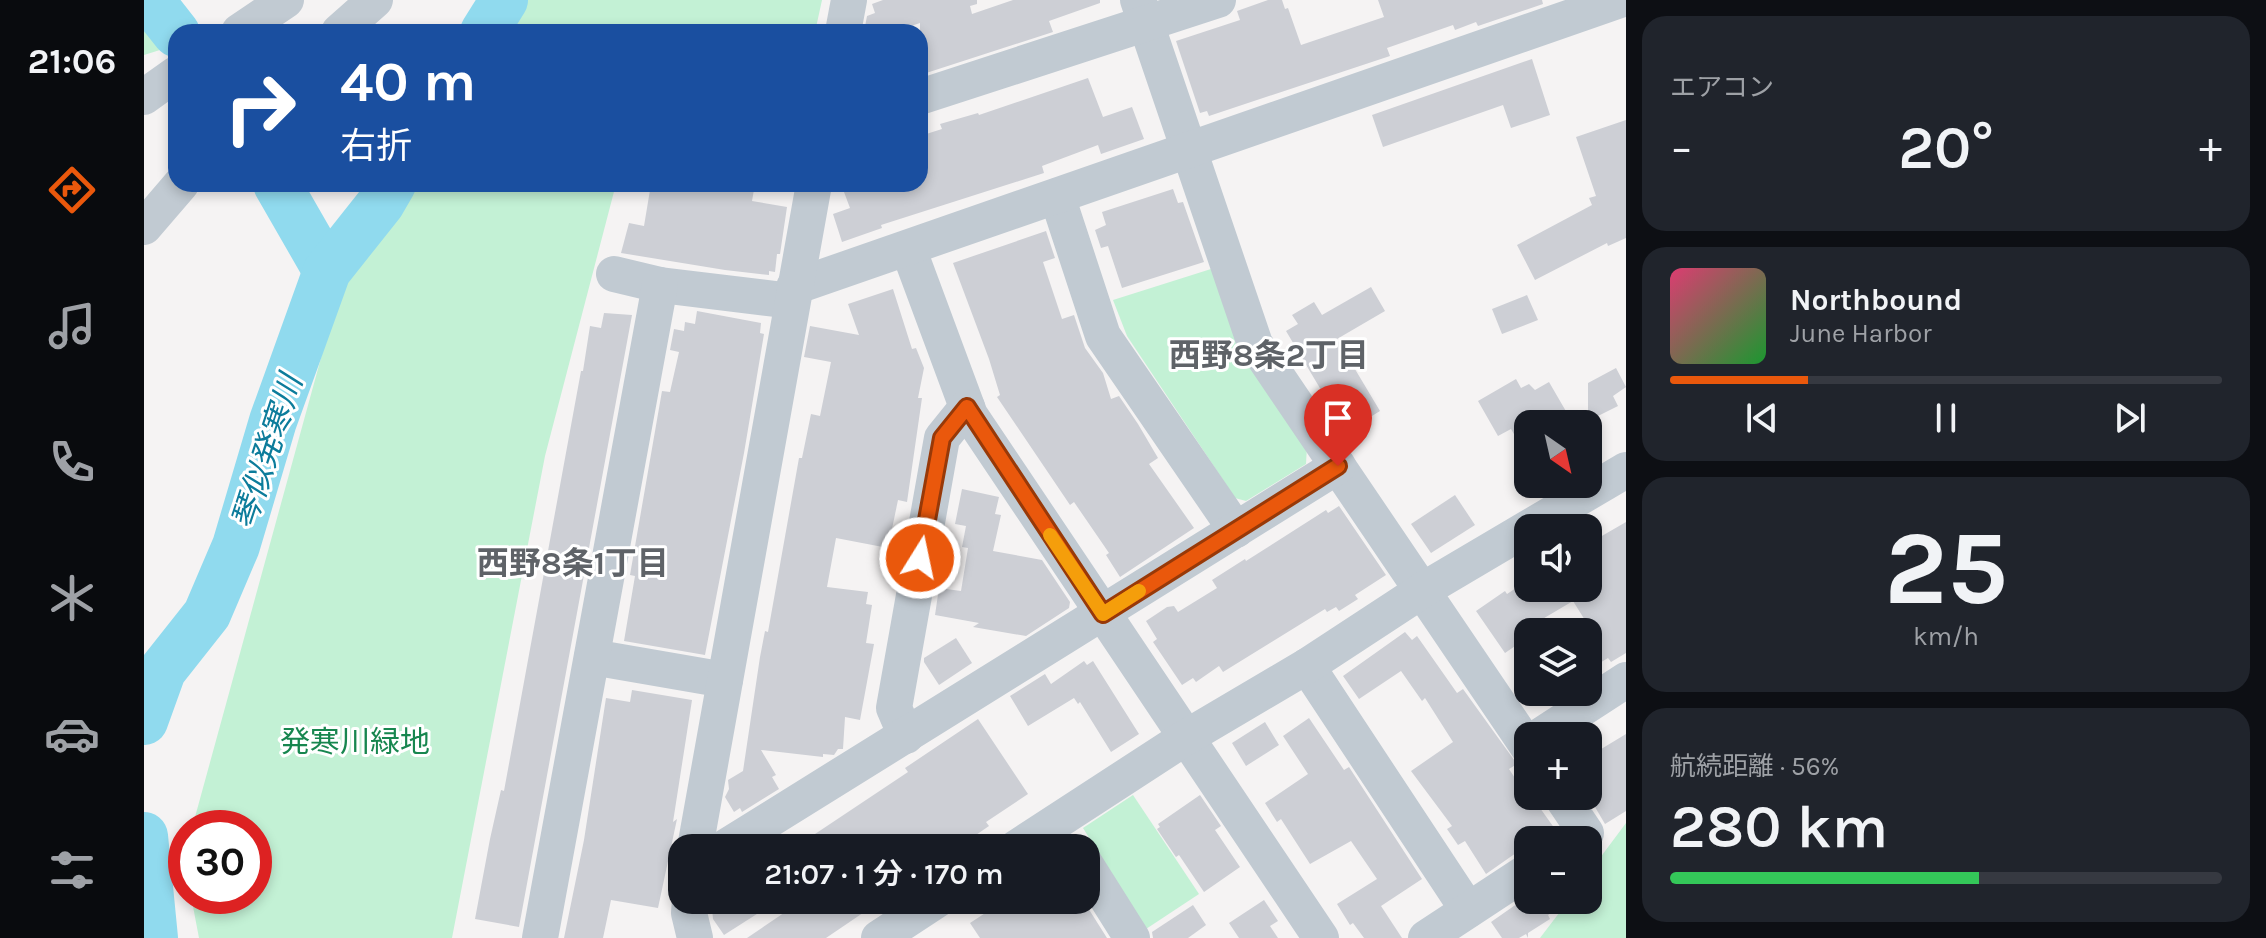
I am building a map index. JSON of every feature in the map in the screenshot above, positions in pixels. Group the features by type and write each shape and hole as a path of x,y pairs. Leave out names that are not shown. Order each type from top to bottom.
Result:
{"street":[{"path":"348,24 375,0"},
{"path":"844,24 849,0"},
{"path":"928,94 1143,12 1218,0"},
{"path":"614,274 660,285 793,294 908,248 1620,0"},
{"path":"251,24 281,4"},
{"path":"1143,12 1255,344 1515,722"},
{"path":"144,227 174,192"},
{"path":"698,834 812,192"},
{"path":"1057,196 1103,336 1236,530"},
{"path":"908,248 967,407 1321,938"},
{"path":"540,938 660,285"},
{"path":"906,736 894,708 942,438 967,407"},
{"path":"747,834 1338,466"},
{"path":"1066,834 1185,738 1307,666 1423,590 1626,470"},
{"path":"592,657 725,680"},
{"path":"1307,666 1468,910"},
{"path":"1562,722 1626,680"},
{"path":"1426,938 1514,880"},
{"path":"1100,887 1132,938"},
{"path":"689,914 695,938"},
{"path":"879,938 916,914"}],"green space":[{"path":"144,0 174,0 185,24 168,24 168,48 144,55"},
{"path":"524,0 822,0 817,24 509,24"},
{"name":"発寒川緑地","path":"402,192 614,192 545,456 452,938 199,938 194,914 272,914 272,810 197,810 341,285"},
{"path":"1211,269 1307,446 1306,464 1246,501 1235,498 1127,336 1113,300"},
{"path":"1133,795 1199,894 1146,929 1100,855 1100,834 1087,834 1083,828"},
{"path":"1626,823 1626,938 1540,938 1558,914 1602,914 1602,855"}],"building":[{"path":"883,0 977,0 977,4 970,6 972,14 1013,0 1100,0 1100,3 1049,21 1053,32 928,72 928,24 866,24 867,16 875,13 872,4"},
{"path":"1268,0 1282,0 1285,9 1288,8 1301,45 1384,17 1378,0 1542,0 1543,4 1478,26 1476,22 1455,30 1453,25 1387,48 1390,56 1209,116 1207,111 1200,113 1176,41 1240,20 1237,11"},
{"path":"1532,59 1550,115 1511,128 1503,105 1383,147 1372,115"},
{"path":"1088,78 1103,117 1132,107 1144,139 1101,154 1098,145 1042,166 1044,173 881,225 882,228 842,242 833,214 850,208 844,192 928,192 928,133 942,129 940,124 979,115"},
{"path":"1626,120 1626,238 1608,246 1607,243 1535,280 1517,245 1592,205 1589,198 1596,196 1576,137"},
{"path":"1173,189 1178,203 1183,202 1204,262 1122,288 1108,246 1101,248 1095,230 1106,225 1102,212"},
{"path":"650,192 754,192 752,201 787,207 780,254 777,254 775,272 769,271 769,275 621,253 629,223 644,226"},
{"path":"1046,231 1055,258 1043,262 1062,319 1074,315 1085,348 1103,373 1111,399 1119,396 1138,424 1158,458 1149,464 1194,528 1120,577 1106,555 1109,553 1074,502 1070,505 997,397 1000,395 989,359 953,263"},
{"path":"1371,287 1385,311 1337,339 1380,411 1346,432 1286,331 1298,324 1292,315 1314,302 1322,315"},
{"path":"893,289 912,349 916,348 924,368 907,502 898,500 888,548 836,538 827,587 868,592 866,604 872,605 866,643 874,644 860,720 845,717 843,749 838,749 834,755 823,754 823,757 761,750 776,775 772,777 779,789 742,812 740,808 734,812 725,797 729,789 728,780 743,771 760,657 765,631 768,632 799,458 802,458 811,414 820,416 831,362 804,357 810,326 859,335 848,304"},
{"path":"1527,295 1538,320 1502,334 1492,309"},
{"path":"697,311 761,323 760,333 764,334 705,655 624,641 635,576 630,575 662,391 670,392 679,352 670,350 674,329 684,331 685,322 695,324"},
{"path":"604,313 632,315 519,927 475,919 501,790 504,791 590,326 601,328"},
{"path":"1616,368 1626,387 1613,396 1618,406 1602,414 1602,410 1588,410 1588,383"},
{"path":"1516,379 1521,388 1529,384 1535,390 1549,382 1565,410 1514,410 1514,434 1511,429 1498,436 1478,401"},
{"path":"962,489 999,497 995,514 1001,515 993,551 1042,560 1070,602 1069,608 1026,636 973,627 979,623 935,615 939,588 961,591 968,548 962,547 966,526 955,524"},
{"path":"1455,495 1475,525 1431,553 1411,524"},
{"path":"1339,506 1386,575 1355,595 1358,599 1339,611 1336,607 1327,612 1325,609 1223,672 1219,666 1196,682 1193,678 1182,685 1153,642 1157,639 1146,621 1167,607 1174,606 1178,612 1217,588 1212,580 1326,510 1328,513"},
{"path":"1626,522 1626,653 1611,662 1608,658 1602,662 1602,618 1584,618 1574,602 1602,602 1602,536"},
{"path":"1514,589 1514,602 1571,602 1544,618 1514,618 1514,647 1505,653 1476,611 1505,591 1507,594"},
{"path":"1405,632 1412,640 1417,636 1457,693 1463,689 1514,760 1514,766 1509,769 1514,777 1514,810 1541,810 1553,826 1514,826 1514,854 1486,874 1465,841 1458,845 1447,829 1452,826 1411,771 1453,742 1425,698 1422,701 1401,671 1359,699 1343,676"},
{"path":"956,638 972,663 939,685 924,658"},
{"path":"1084,661 1087,665 1093,661 1139,734 1111,752 1080,702 1078,704 1074,698 1028,726 1010,696 1045,674 1051,684"},
{"path":"632,690 692,700 673,822 677,819 674,834 668,834 668,861 658,908 611,900 603,938 564,938 584,840 606,698 630,702"},
{"path":"1309,718 1344,770 1349,767 1422,879 1381,906 1402,938 1364,938 1353,923 1350,925 1337,904 1377,879 1351,841 1310,864 1281,819 1277,822 1265,803 1308,774 1283,736"},
{"path":"978,719 1028,794 986,822 989,826 977,834 815,834 908,772 905,768"},
{"path":"1265,722 1279,745 1246,766 1232,743"},
{"path":"1626,734 1626,811 1605,824 1597,810 1602,810 1602,749"},
{"path":"1200,795 1221,826 1215,830 1240,867 1204,892 1157,829 1160,827 1158,824"},
{"path":"1264,900 1278,921 1270,926 1278,938 1239,938 1229,923"},
{"path":"1193,905 1206,925 1188,938 1153,938 1152,932"},
{"path":"1514,906 1514,914 1549,914 1550,919 1528,933 1528,938 1526,934 1519,938 1502,938 1491,922"},
{"path":"712,914 757,914 724,935"},
{"path":"782,914 861,914 826,938 747,938"},
{"path":"984,914 1092,914 1107,938 980,938 970,923"}],"waterway":[{"path":"150,0 169,24"},
{"name":"琴似発寒川","path":"489,24 504,0"},
{"path":"282,192 327,271"},
{"name":"琴似発寒川","path":"144,721 162,671 207,614 236,546 273,421 327,271 387,192"},
{"name":"琴似発寒川","path":"144,836 154,938"}],"slow traffic":[{"path":"1050,535 1103,614 1139,591"}],"district":[{"name":"西野8条2丁目","path":"1269,355"},
{"name":"西野8条1丁目","path":"573,563"}],"route":[{"path":"920,558 942,438 967,407 1103,614 1338,466"}]}
